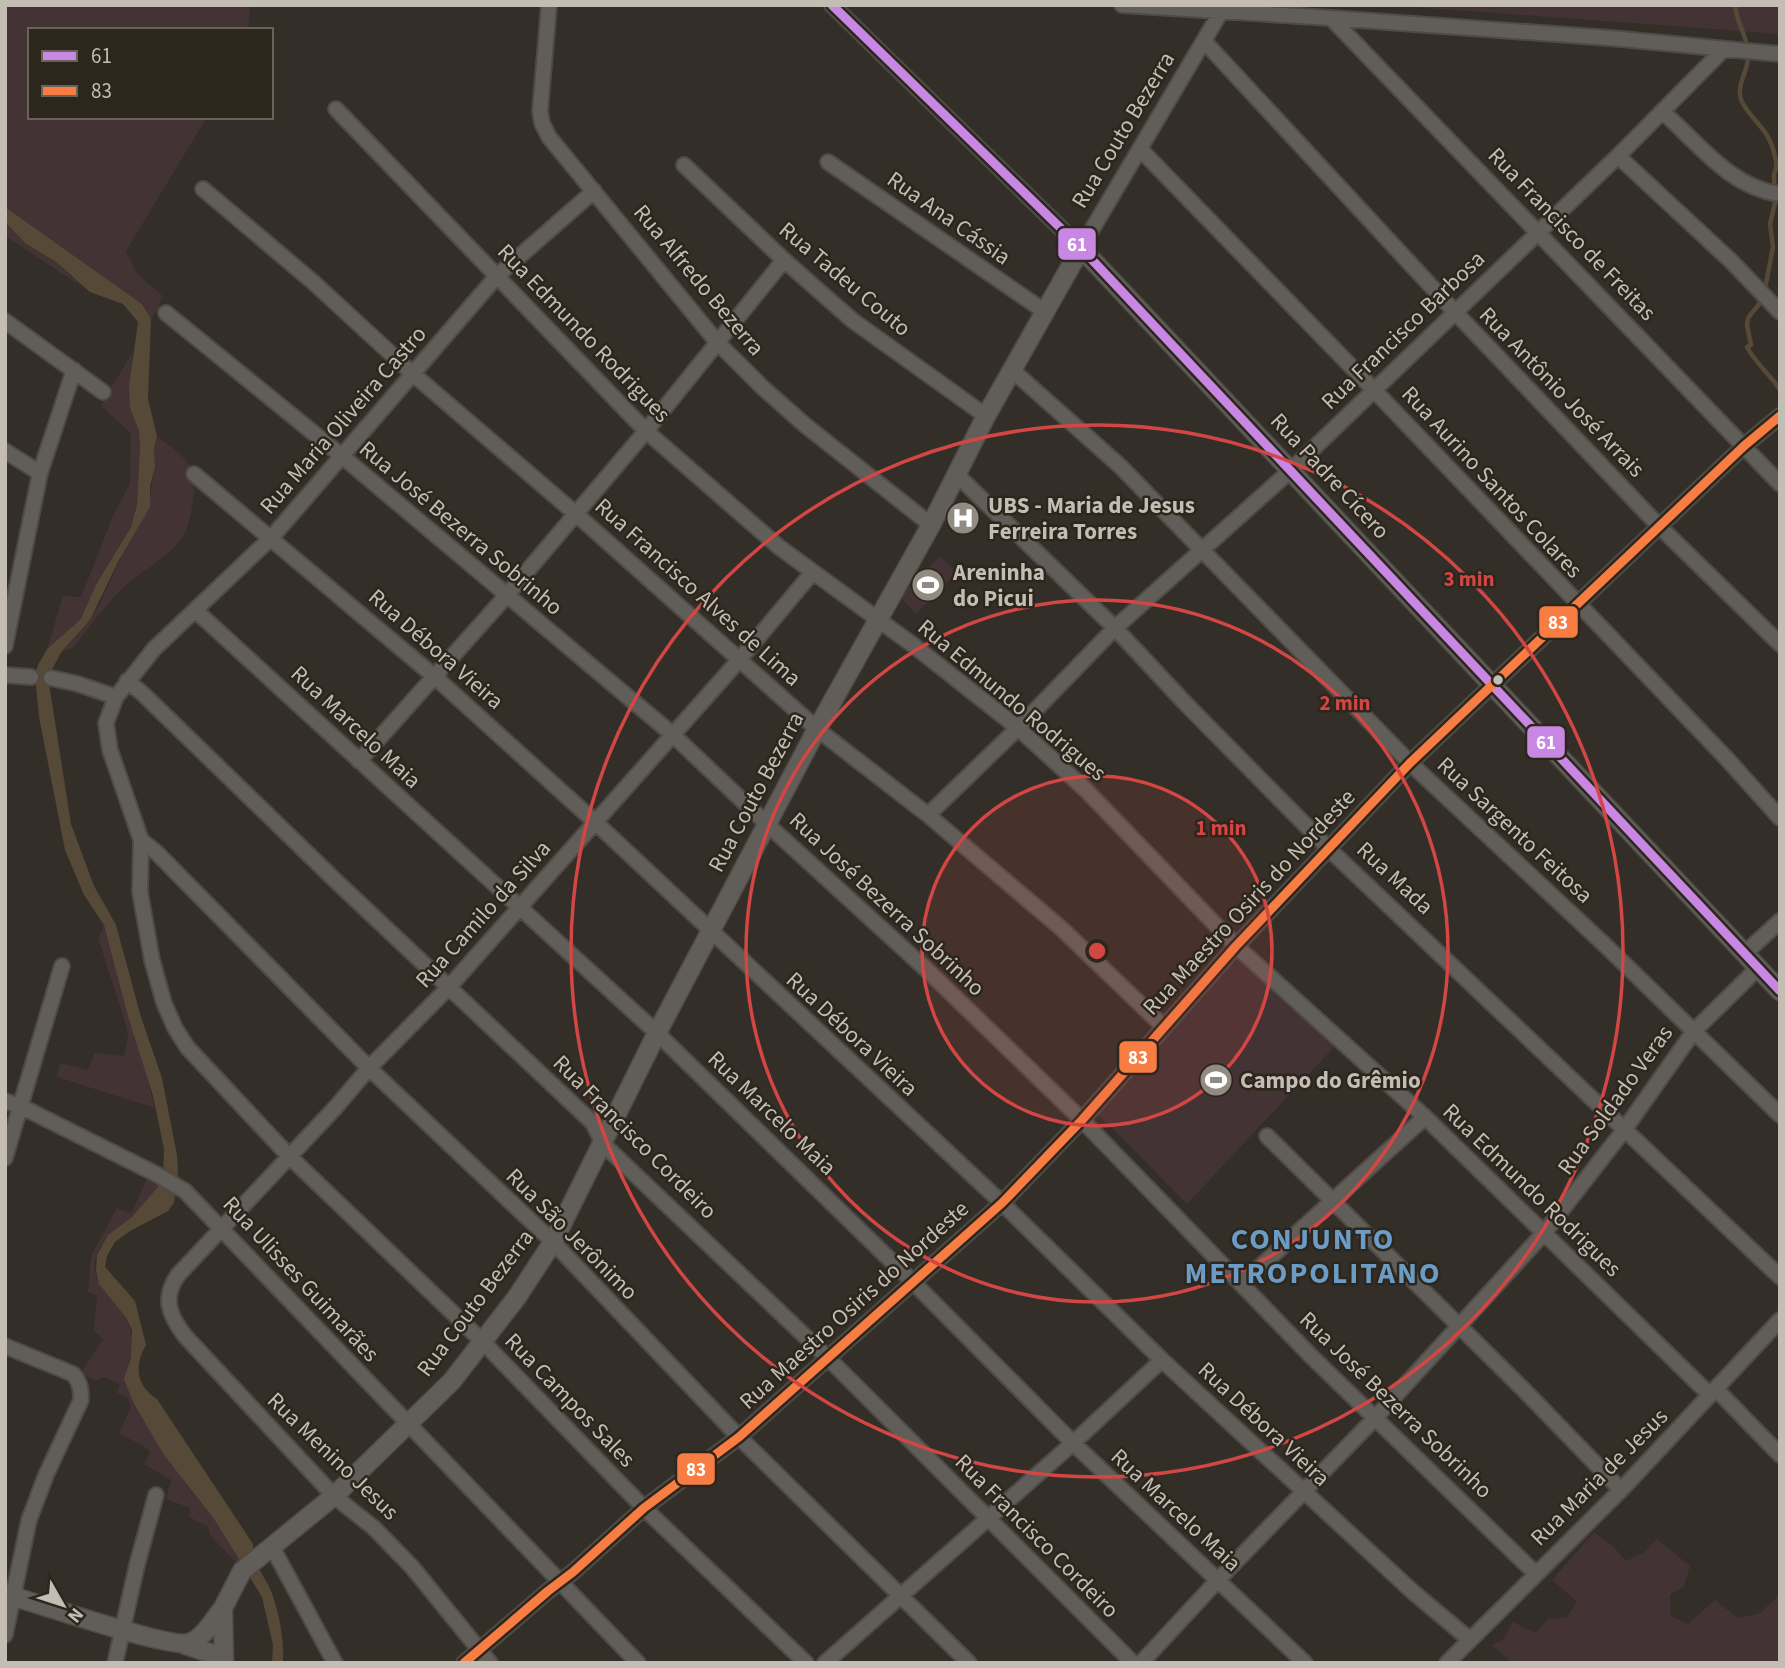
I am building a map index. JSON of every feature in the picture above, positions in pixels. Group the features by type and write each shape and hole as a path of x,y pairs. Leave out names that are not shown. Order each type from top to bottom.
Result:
{"street":[{"name":"Rua Alfredo Bezerra","path":"550,5 541,94 542,123 560,152 717,342 805,425 931,525"},
{"name":"Rua Padre Cícero","path":"832,5 1081,248 1780,992"},
{"path":"1122,5 1331,18 1780,54"},
{"name":"Rua Couto Bezerra","path":"223,1608 243,1571 334,1496 452,1381 517,1297 553,1242 657,1033 817,729 931,525 986,416 1044,311 1222,10"},
{"name":"Rua Francisco de Freitas","path":"1331,18 1780,484"},
{"name":"Rua Antônio José Arrais","path":"1204,41 1455,312 1659,526 1780,645"},
{"name":"Rua Francisco Barbosa","path":"928,815 1018,728 1115,628 1291,470 1618,156 1724,49"},
{"name":"Rua Edmundo Rodrigues","path":"336,109 646,431 779,547 812,573 878,617 1018,728 1086,790 1236,946 1425,1117 1780,1455"},
{"path":"1663,112 1733,176 1761,192 1780,194"},
{"name":"Rua Aurino Santos Colares","path":"1140,149 1374,390 1780,818"},
{"path":"1618,156 1731,261 1780,312"},
{"name":"Rua Ana Cássia","path":"828,162 1044,311"},
{"name":"Rua Tadeu Couto","path":"684,165 852,320 986,416"},
{"name":"Rua Francisco Alves de Lima","path":"202,188 313,282 413,374 576,514 817,729 928,815 1062,929 1164,1027"},
{"name":"Rua Maria Oliveira Castro","path":"141,840 107,737 109,710 127,681 154,649 272,537 497,276 594,191"},
{"path":"359,761 576,514 784,260"},
{"name":"Rua José Bezerra Sobrinho","path":"166,313 343,457 672,734 926,970 1082,1120 1241,1284 1535,1573"},
{"path":"5,321 103,392"},
{"path":"5,646 40,473 74,370"},
{"name":"Rua Sargento Feitosa","path":"1013,370 1120,466 1410,763 1780,1115"},
{"name":"Rua Maestro Osiris do Nordeste","path":"464,1663 644,1508 739,1437 1002,1203 1082,1120 1236,946 1410,763 1744,446 1780,416"},
{"path":"5,451 40,473"},
{"name":"Rua Débora Vieira","path":"194,474 435,677 595,822 1002,1203 1162,1360 1303,1492 1469,1639"},
{"name":"Rua Mada","path":"957,475 1115,628 1185,704 1329,849 1780,1277"},
{"name":"Rua Camilo da Silva","path":"178,1275 335,1108 369,1068 449,987 740,659 812,573"},
{"name":"Rua Marcelo Maia","path":"195,610 657,1033 914,1283 1073,1443 1305,1663"},
{"path":"5,675 31,677"},
{"path":"51,678 116,697"},
{"name":"Rua Francisco Cordeiro","path":"127,681 593,1123 603,1144 829,1359 1132,1663"},
{"name":"Rua Campos Sales","path":"141,840 140,892 152,960 164,1003 187,1046 289,1156 482,1341 644,1508 806,1663"},
{"name":"Rua São Jerônimo","path":"141,840 157,853 369,1068 553,1242 739,1437 969,1663"},
{"path":"1744,954 1780,921"},
{"path":"5,1158 62,966"},
{"name":"Rua Soldado Veras","path":"1141,1663 1375,1418 1544,1233 1624,1130 1694,1031 1758,968"},
{"name":"Rua Ulisses Guimarães","path":"5,1101 158,1175 184,1191 223,1228 408,1425 638,1663"},
{"path":"1241,1284 1425,1117"},
{"path":"1267,1136 1620,1490"},
{"name":"Rua Menino Jesus","path":"178,1275 168,1295 169,1310 176,1324 334,1496 374,1528 402,1558 490,1663"},
{"name":"Rua Maria de Jesus","path":"1447,1663 1620,1490 1780,1320"},
{"path":"5,1346 73,1374 81,1389 80,1400 29,1520 9,1595 5,1635"},
{"path":"825,1663 903,1596 1162,1360"},
{"path":"115,1663 156,1495"},
{"path":"267,1551 335,1663"},
{"path":"9,1595 123,1630 183,1644 224,1660 223,1608"},
{"path":"183,1644 192,1642 201,1635 223,1608"}],"shaded area":[{"path":"5,5 250,5 248,28 28,28 28,119 206,119 126,251 137,274 162,295 159,307 151,319 142,304 5,207"},
{"path":"1387,5 1780,5 1780,34"},
{"path":"5,207 142,304 151,319 148,399 157,436 150,507 119,560 90,620 62,651 48,677 71,824 94,886 116,925 141,1017 162,1078 177,1155 174,1203 168,1211 115,1242 107,1256 105,1267 135,1301 146,1345 139,1367 141,1381 157,1399 253,1544 255,1559 278,1612 283,1663 272,1663 273,1645 262,1597 214,1519 164,1455 133,1402 124,1379 131,1357 132,1330 126,1318 99,1284 96,1271 97,1255 108,1235 132,1217 163,1181 164,1149 153,1096 127,1013 104,925 84,895 65,850 39,717 35,676 47,649 80,620 97,583 131,527 137,505 140,447 139,431 130,408 129,386 138,322 123,304 90,292 56,262 25,243 5,222"},
{"path":"5,222 25,243 56,262 84,288 7,237 5,239"},
{"path":"132,353 130,408 139,431 140,447 137,505 131,527 97,583 80,620 47,649 63,596 81,597 115,511 130,484 131,434 101,405"},
{"path":"157,436 181,455 192,470 193,495 185,532 169,552 117,594 72,649 62,651 90,620 99,605 150,494"},
{"name":"Areninha do Picui","path":"940,556 957,572 916,614 900,597"},
{"path":"104,925 155,1108 57,1077 60,1063 88,1070 94,1053 124,1056 128,1036 125,1022 98,938"},
{"name":"Campo do Grêmio","path":"1236,956 1335,1046 1187,1204 1098,1114"},
{"path":"147,1178 160,1185 135,1214 104,1242 95,1264 97,1278 131,1330 133,1346 127,1366 185,1483 214,1519 241,1564 238,1565 210,1535 208,1527 189,1517 190,1508 166,1499 171,1480 144,1464 150,1453 148,1449 119,1433 131,1406 127,1398 117,1393 120,1384 104,1377 95,1381 81,1373 103,1339 94,1331 97,1296 88,1292 91,1256 117,1208 132,1212"},
{"path":"1594,1532 1614,1547 1626,1561 1643,1553 1657,1539 1690,1566 1684,1586 1670,1595 1671,1616 1688,1624 1715,1600 1738,1618 1760,1613 1780,1594 1780,1663 1512,1663 1492,1645 1504,1639 1513,1622 1535,1633 1548,1619 1567,1617 1577,1602 1552,1580"}],"waterway":[{"path":"1735,5 1748,52 1740,96 1772,145 1776,164 1775,203 1770,224 1773,247 1763,299 1748,318 1751,345 1747,347 1780,390"}],"transit line":[{"name":"61","path":"832,5 1081,248 1780,991"},
{"name":"83","path":"464,1663 573,1572 644,1508 739,1437 1002,1203 1082,1120 1236,946 1410,763 1744,446 1780,416"}],"place":[{"name":"UBS - Maria de Jesus Ferreira Torres","path":"963,518"},
{"name":"Areninha do Picui","path":"928,585"},
{"name":"Campo do Grêmio","path":"1216,1080"}],"district":[{"name":"CONJUNTO METROPOLITANO","path":"1313,1256"}]}
